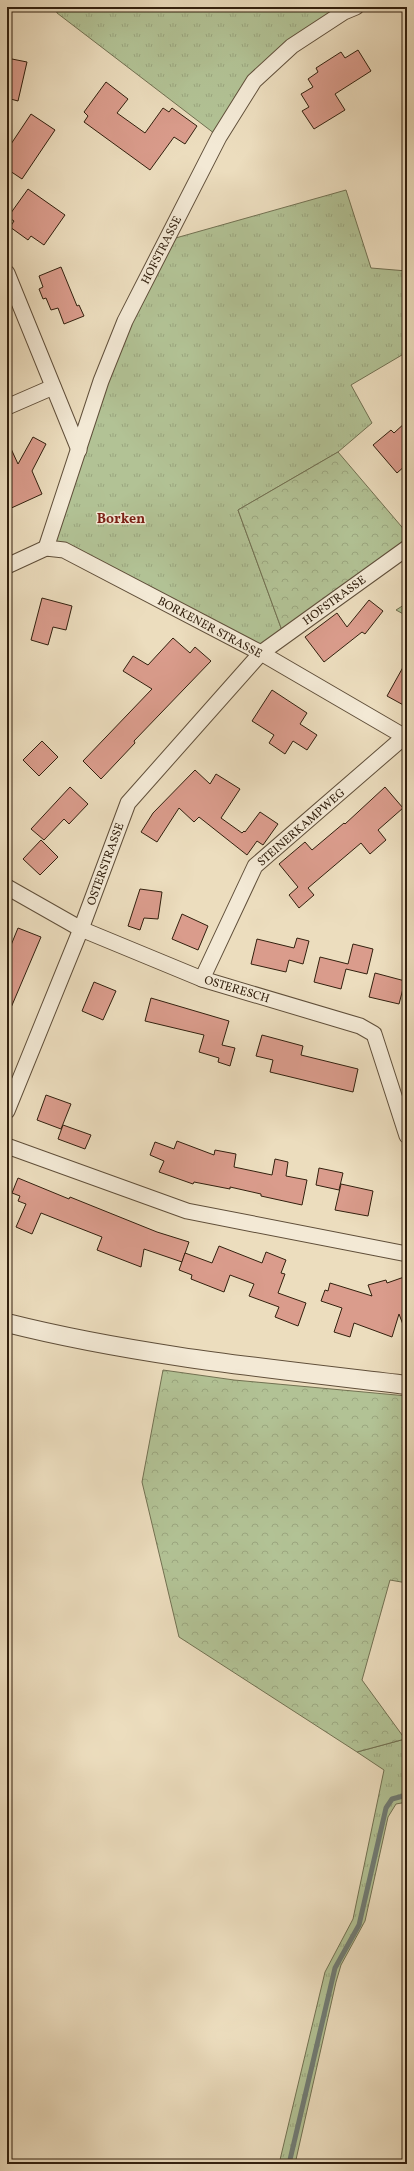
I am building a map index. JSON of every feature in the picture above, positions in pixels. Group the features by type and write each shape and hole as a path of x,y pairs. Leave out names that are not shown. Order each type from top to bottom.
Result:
{"street":[{"name":"HOFSTRASSE","path":"46,548 101,381 125,320 218,137 254,81 292,46 344,12 356,7"},
{"path":"7,273 79,450"},
{"path":"7,407 53,387"},
{"path":"7,566 46,548"},
{"name":"BORKENER STRASSE","path":"46,548 64,550 261,653 406,738"},
{"name":"HOFSTRASSE","path":"261,653 407,548"},
{"name":"OSTERSTRASSE","path":"7,1111 81,929 128,803 261,653"},
{"name":"STEINERKAMPWEG","path":"202,979 255,866 406,738"},
{"name":"OSTERESCH","path":"7,887 81,929 202,979 360,1026 374,1034 407,1136"},
{"path":"7,1146 187,1211 407,1254"},
{"path":"7,1323 52,1334 208,1361 407,1385"}],"green space":[{"path":"56,7 341,7 254,81 219,137 57,13"},
{"path":"346,190 371,268 407,271 407,352 351,385 372,423 338,452 238,510 284,636 261,653 46,548 79,450 165,241"},
{"path":"338,452 407,533 407,548 284,636 238,510"},
{"path":"407,603 407,616 396,610"},
{"path":"163,1370 234,1380 407,1396 407,1583 390,1580 362,1680 405,1739 357,1752 179,1637 142,1482"},
{"path":"405,1739 407,1742 407,1802 396,1804 388,1817 365,1921 341,1965 295,2164 279,2164 325,1972 353,1919 384,1770 357,1752"}],"building":[{"path":"358,50 371,71 335,94 345,110 314,129 302,111 309,107 301,94 313,87 308,79 318,72 316,68 341,52 345,58"},
{"path":"7,58 27,62 18,101 7,98"},
{"path":"106,82 128,99 117,113 145,133 163,108 169,112 172,108 197,126 185,144 174,137 150,170 84,122 88,116 84,112"},
{"path":"31,114 55,130 22,179 7,169 7,150"},
{"path":"28,189 65,215 44,245 31,236 28,240 10,227 14,221 8,217"},
{"path":"61,267 77,306 79,305 84,316 64,324 58,308 51,310 46,298 43,299 39,289 43,287 39,276"},
{"path":"407,421 407,464 397,473 373,445 391,430 394,433"},
{"path":"33,437 46,444 32,471 42,494 7,510 7,440 18,464"},
{"path":"42,598 72,606 66,630 53,627 48,645 31,640"},
{"path":"369,600 383,611 365,634 362,632 324,662 305,637 337,613 347,627"},
{"path":"173,638 190,653 195,647 211,661 134,741 135,743 101,779 83,761 152,689 123,671 133,656 148,665"},
{"path":"407,660 407,707 387,696"},
{"path":"272,690 307,713 300,724 317,735 307,750 293,741 285,754 269,743 274,735 252,721"},
{"path":"42,741 58,757 39,776 23,760"},
{"path":"195,770 210,784 216,774 240,789 221,818 242,833 244,831 245,832 260,812 278,824 263,845 257,841 247,855 199,817 194,822 179,808 157,842 141,832 153,813"},
{"path":"70,787 88,804 69,824 64,819 44,840 31,829"},
{"path":"385,787 403,808 378,830 386,840 370,854 361,843 308,888 314,895 299,908 289,895 298,887 279,864 305,842 312,850 344,823 345,824"},
{"path":"41,840 58,857 40,875 23,859"},
{"path":"140,889 162,892 158,919 144,918 140,930 128,926"},
{"path":"182,914 208,926 198,950 172,939"},
{"path":"18,928 41,937 7,1017 7,955"},
{"path":"297,938 309,941 303,964 289,960 286,972 251,964 257,939 294,948"},
{"path":"353,944 373,949 367,974 346,969 341,989 314,982 320,957 348,964"},
{"path":"375,973 405,981 399,1004 369,997"},
{"path":"94,982 116,991 103,1020 82,1011"},
{"path":"151,998 229,1021 222,1045 235,1048 230,1066 218,1062 219,1058 199,1052 204,1035 145,1021"},
{"path":"262,1035 303,1046 301,1055 358,1069 353,1092 270,1072 273,1060 256,1056"},
{"path":"46,1095 71,1104 61,1129 37,1120"},
{"path":"63,1125 91,1135 85,1149 58,1139"},
{"path":"177,1141 214,1155 215,1150 236,1154 234,1167 272,1175 275,1159 288,1162 286,1176 307,1180 302,1205 261,1196 261,1194 230,1187 230,1189 194,1182 193,1184 159,1172 164,1161 150,1155 155,1142 174,1149"},
{"path":"319,1168 343,1173 339,1190 316,1185"},
{"path":"18,1178 157,1232 189,1242 182,1262 144,1249 141,1267 97,1250 102,1237 41,1213 32,1234 16,1227 26,1204 18,1201 20,1196 12,1193"},
{"path":"341,1184 373,1191 368,1216 335,1210"},
{"path":"219,1246 262,1263 266,1252 286,1260 281,1273 285,1274 278,1293 306,1303 298,1326 275,1317 279,1307 249,1296 254,1284 230,1275 224,1292 191,1279 192,1275 179,1270 185,1253 212,1263"},
{"path":"407,1276 407,1330 405,1330 399,1314 392,1337 354,1323 350,1337 334,1332 342,1308 321,1301 325,1290 328,1291 330,1283 372,1296 368,1285 386,1280 387,1283"}],"waterway":[{"path":"289,2164 335,1968 359,1925 386,1808 392,1799 407,1795"}],"district":[{"name":"Borken","path":"121,518"}]}
